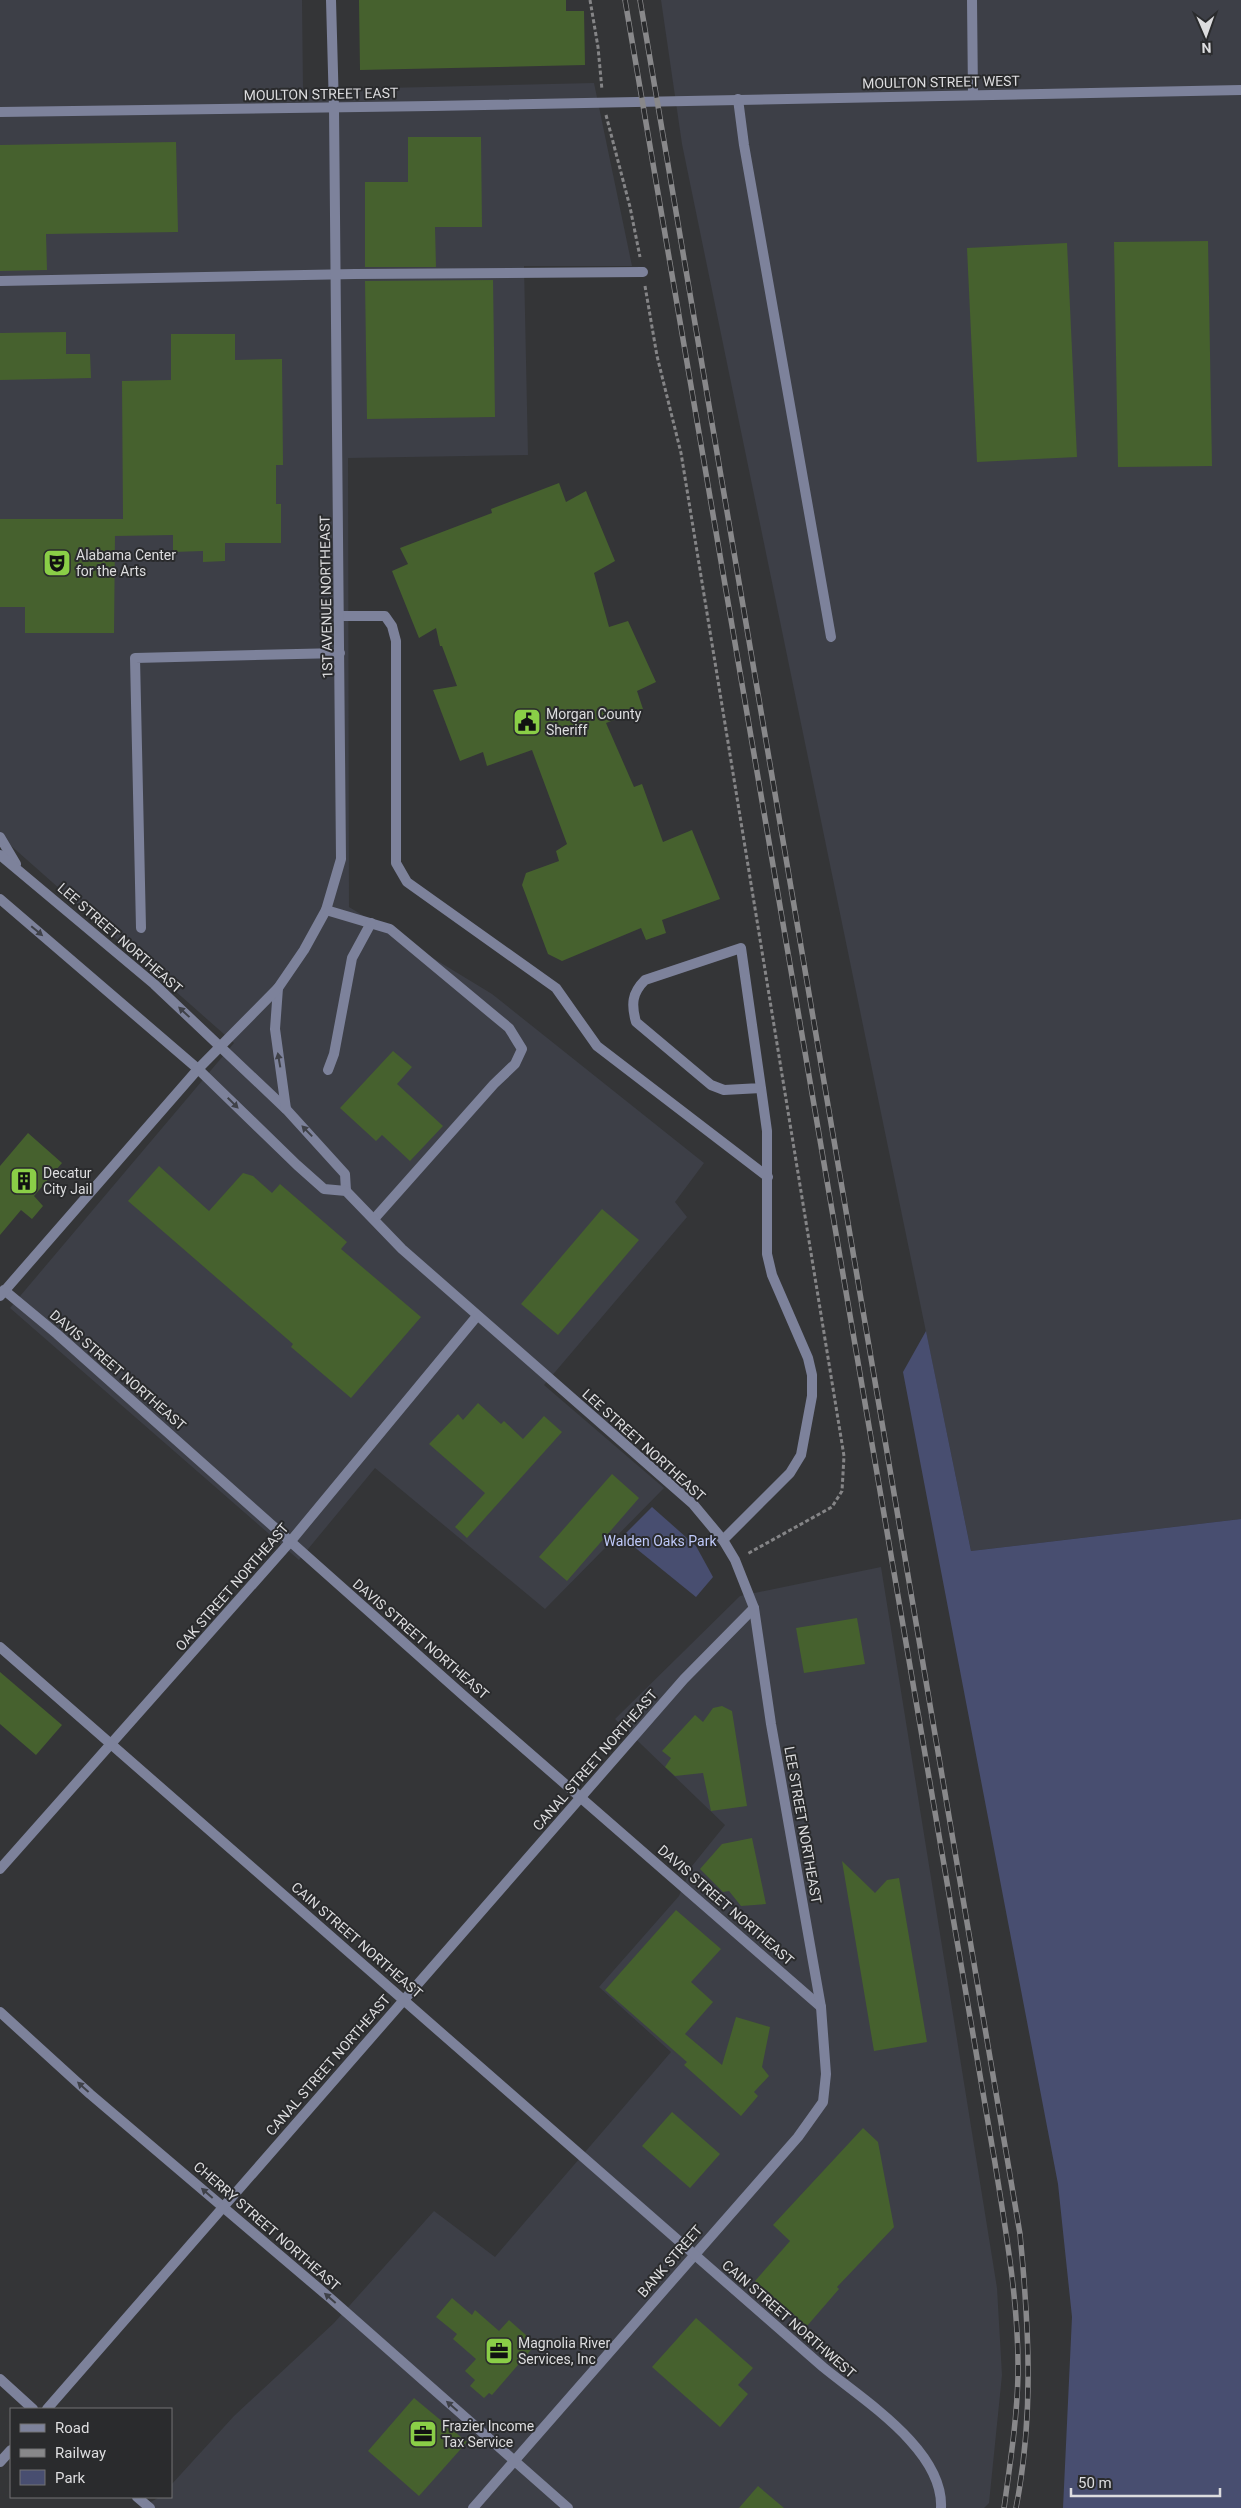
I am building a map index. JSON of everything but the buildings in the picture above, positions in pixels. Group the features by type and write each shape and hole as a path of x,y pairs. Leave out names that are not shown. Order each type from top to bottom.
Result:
{"street":[{"name":"1ST AVENUE NORTHEAST","path":"219,1046 278,988 304,950 326,910 341,859 340,616 331,0"},
{"path":"972,0 973,95"},
{"name":"MOULTON STREET WEST","path":"641,101 1241,90"},
{"path":"738,99 744,145 831,637"},
{"name":"MOULTON STREET EAST","path":"0,112 334,108 641,101"},
{"path":"0,281 642,272"},
{"path":"340,616 385,616 392,626 396,641 396,863 407,882 556,988 597,1046 768,1177"},
{"path":"141,928 135,658 340,653"},
{"path":"0,837 20,872"},
{"name":"LEE STREET NORTHEAST","path":"0,855 154,984 286,1109 346,1174 346,1191 402,1249 693,1504 723,1540 735,1560 754,1608 771,1724 821,2007"},
{"path":"0,899 198,1069 297,1165 324,1188 346,1191"},
{"path":"326,910 390,929 509,1028 522,1049 515,1064 494,1084 374,1219"},
{"path":"328,1070 334,1054 352,958 371,924"},
{"path":"723,1540 790,1473 801,1455 812,1396 812,1375 808,1358 772,1275 766,1254 767,1131 761,1088 741,948 645,980 635,990 632,1007 636,1022 711,1085 724,1090 761,1088"},
{"path":"278,988 275,1029 286,1109"},
{"path":"2,1293 219,1046"},
{"name":"DAVIS STREET NORTHEAST","path":"2,1293 204,1463 290,1542 821,2007"},
{"name":"OAK STREET NORTHEAST","path":"0,1869 290,1542 477,1316"},
{"name":"CANAL STREET NORTHEAST","path":"48,2408 684,1679 754,1608"},
{"name":"CAIN STREET NORTHEAST","path":"0,1648 694,2254"},
{"name":"BANK STREET","path":"473,2508 798,2137 823,2102 826,2074 821,2007"},
{"name":"CHERRY STREET NORTHEAST","path":"0,2012 90,2094 223,2207 568,2508"},
{"name":"CAIN STREET NORTHWEST","path":"694,2254 916,2446 930,2466 939,2489 941,2508"},
{"path":"0,2379 32,2408"},
{"path":"0,2462 10,2451"},
{"path":"138,2498 150,2508"}],"path":[{"path":"590,0 598,47 603,102 630,206 657,356"}],"shaded area":[{"path":"0,0 302,0 303,90 594,83 632,266 524,266 528,455 348,458 349,907 492,994 704,1163 675,1202 687,1217 544,1385 664,1488 545,1609 375,1468 299,1560 10,1308 234,1043 0,836"},
{"path":"661,0 1241,0 1241,1519 971,1551 682,144"},
{"path":"881,1567 997,2288 1002,2375 989,2503 984,2508 139,2508 158,2498 172,2498 172,2484 234,2416 334,2323 434,2211 495,2257 671,2052 599,1987 679,1896 692,1866 725,1825 615,1719 740,1596"}],"green space":[{"path":"926,1331 971,1551 1241,1519 1241,2508 1063,2508 1072,2317 1058,2184 903,1372"},
{"name":"Walden Oaks Park","path":"652,1507 696,1546 713,1577 696,1597 622,1537"}],"railway":[{"path":"625,0 1007,2242 1014,2295 1018,2375 1015,2425 1004,2508"},
{"path":"640,0 1020,2234 1026,2303 1028,2405 1022,2473 1016,2508"}],"place":[{"name":"Alabama Center for the Arts","path":"57,563"},
{"name":"Morgan County Sheriff","path":"527,722"},
{"name":"Decatur City Jail","path":"24,1181"},
{"name":"Magnolia River Services, Inc","path":"499,2351"},
{"name":"Frazier Income Tax Service","path":"423,2434"}]}
